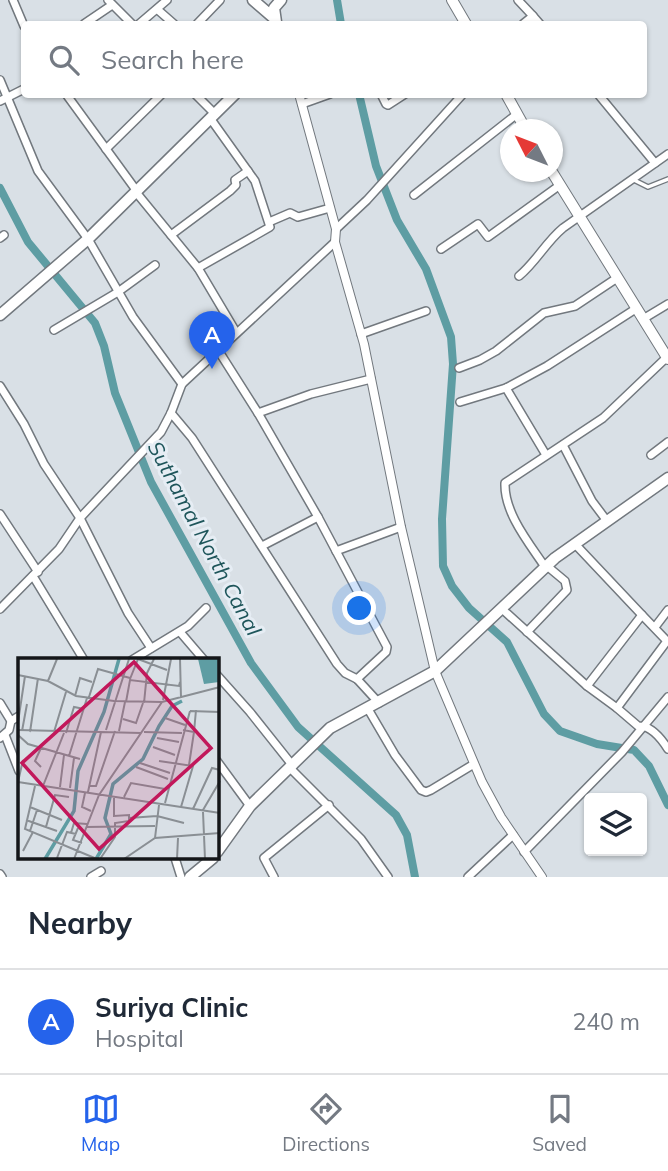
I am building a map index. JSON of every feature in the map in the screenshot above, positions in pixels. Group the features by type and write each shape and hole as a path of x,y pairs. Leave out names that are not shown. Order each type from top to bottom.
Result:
{"main road":[{"path":"253,0 275,21"},
{"path":"276,21 274,8 281,0"},
{"path":"452,0 464,21"},
{"path":"0,314 88,239 230,98"},
{"path":"508,98 520,119"},
{"path":"558,182 667,358"},
{"path":"219,849 250,806 330,729 435,671 546,567 668,478"},
{"path":"190,877 211,860"}],"street":[{"path":"13,0 22,21"},
{"path":"143,21 167,0"},
{"path":"200,21 220,0"},
{"path":"519,0 537,21"},
{"path":"88,21 110,2 129,21"},
{"path":"158,10 171,21"},
{"path":"527,21 533,16"},
{"path":"0,80 4,99 38,171 88,239 133,317 182,384"},
{"path":"4,99 21,90"},
{"path":"69,98 135,190 198,268 236,332"},
{"path":"106,149 158,98"},
{"path":"198,98 255,181 270,222 269,229 198,268"},
{"path":"300,98 336,229 335,242 361,334 401,527 435,671 482,782 541,877"},
{"path":"302,104 319,98"},
{"path":"384,98 388,105 399,98"},
{"path":"336,229 377,189 459,98"},
{"path":"601,98 655,163"},
{"path":"414,195 517,114"},
{"path":"519,276 532,265 553,237 668,154"},
{"path":"171,235 229,191 236,185 235,180 248,170"},
{"path":"441,249 478,224 488,237 560,185"},
{"path":"270,222 290,213 298,217 330,208"},
{"path":"0,609 60,550 80,518 161,432 172,413 182,384 335,242"},
{"path":"54,330 118,292 155,265"},
{"path":"459,368 496,351 544,313 575,306 617,278"},
{"path":"643,319 668,304"},
{"path":"460,402 506,388 547,366 637,308"},
{"path":"361,334 426,311"},
{"path":"218,350 258,412 318,517 387,647 386,652 357,679"},
{"path":"527,632 567,590 565,581 546,567 515,520 505,483 622,402 667,358"},
{"path":"258,412 311,394 371,379"},
{"path":"0,386 4,399 80,518 128,613 151,648"},
{"path":"506,388 546,455"},
{"path":"172,413 192,438 337,664 345,673 357,679 379,703"},
{"path":"651,455 668,442"},
{"path":"563,445 592,501 607,521"},
{"path":"0,514 83,658"},
{"path":"262,546 318,517"},
{"path":"336,551 401,527"},
{"path":"575,544 667,641 617,708"},
{"path":"135,658 180,632 206,608"},
{"path":"502,608 587,686 638,726 644,725 659,737 668,749"},
{"path":"655,627 668,610"},
{"path":"587,686 642,615"},
{"path":"180,632 202,658"},
{"path":"219,677 250,712 292,767 361,839 388,877"},
{"path":"524,852 622,752 668,697"},
{"path":"0,703 12,721"},
{"path":"368,709 395,755 421,790 431,790 474,764"},
{"path":"18,717 2,736 18,765"},
{"path":"219,764 250,806"},
{"path":"274,877 264,858 329,805"},
{"path":"468,877 513,835"},
{"path":"176,860 181,877"},
{"path":"91,877 101,871"}],"lane":[{"path":"632,179 648,187 668,180"}],"waterway":[{"path":"337,0 340,21"},
{"path":"360,98 376,166 397,220 426,269 451,337 453,364 442,519 443,566 452,586 469,608 507,642 544,714 560,731 597,744 634,750 649,766 668,805"},
{"name":"Suthamal North Canal","path":"0,188 28,242 95,323 104,346 115,393 151,482 251,663 298,727 396,815 407,835 415,877"}],"place":[{"name":"Suriya Clinic","path":"212,369"}]}
